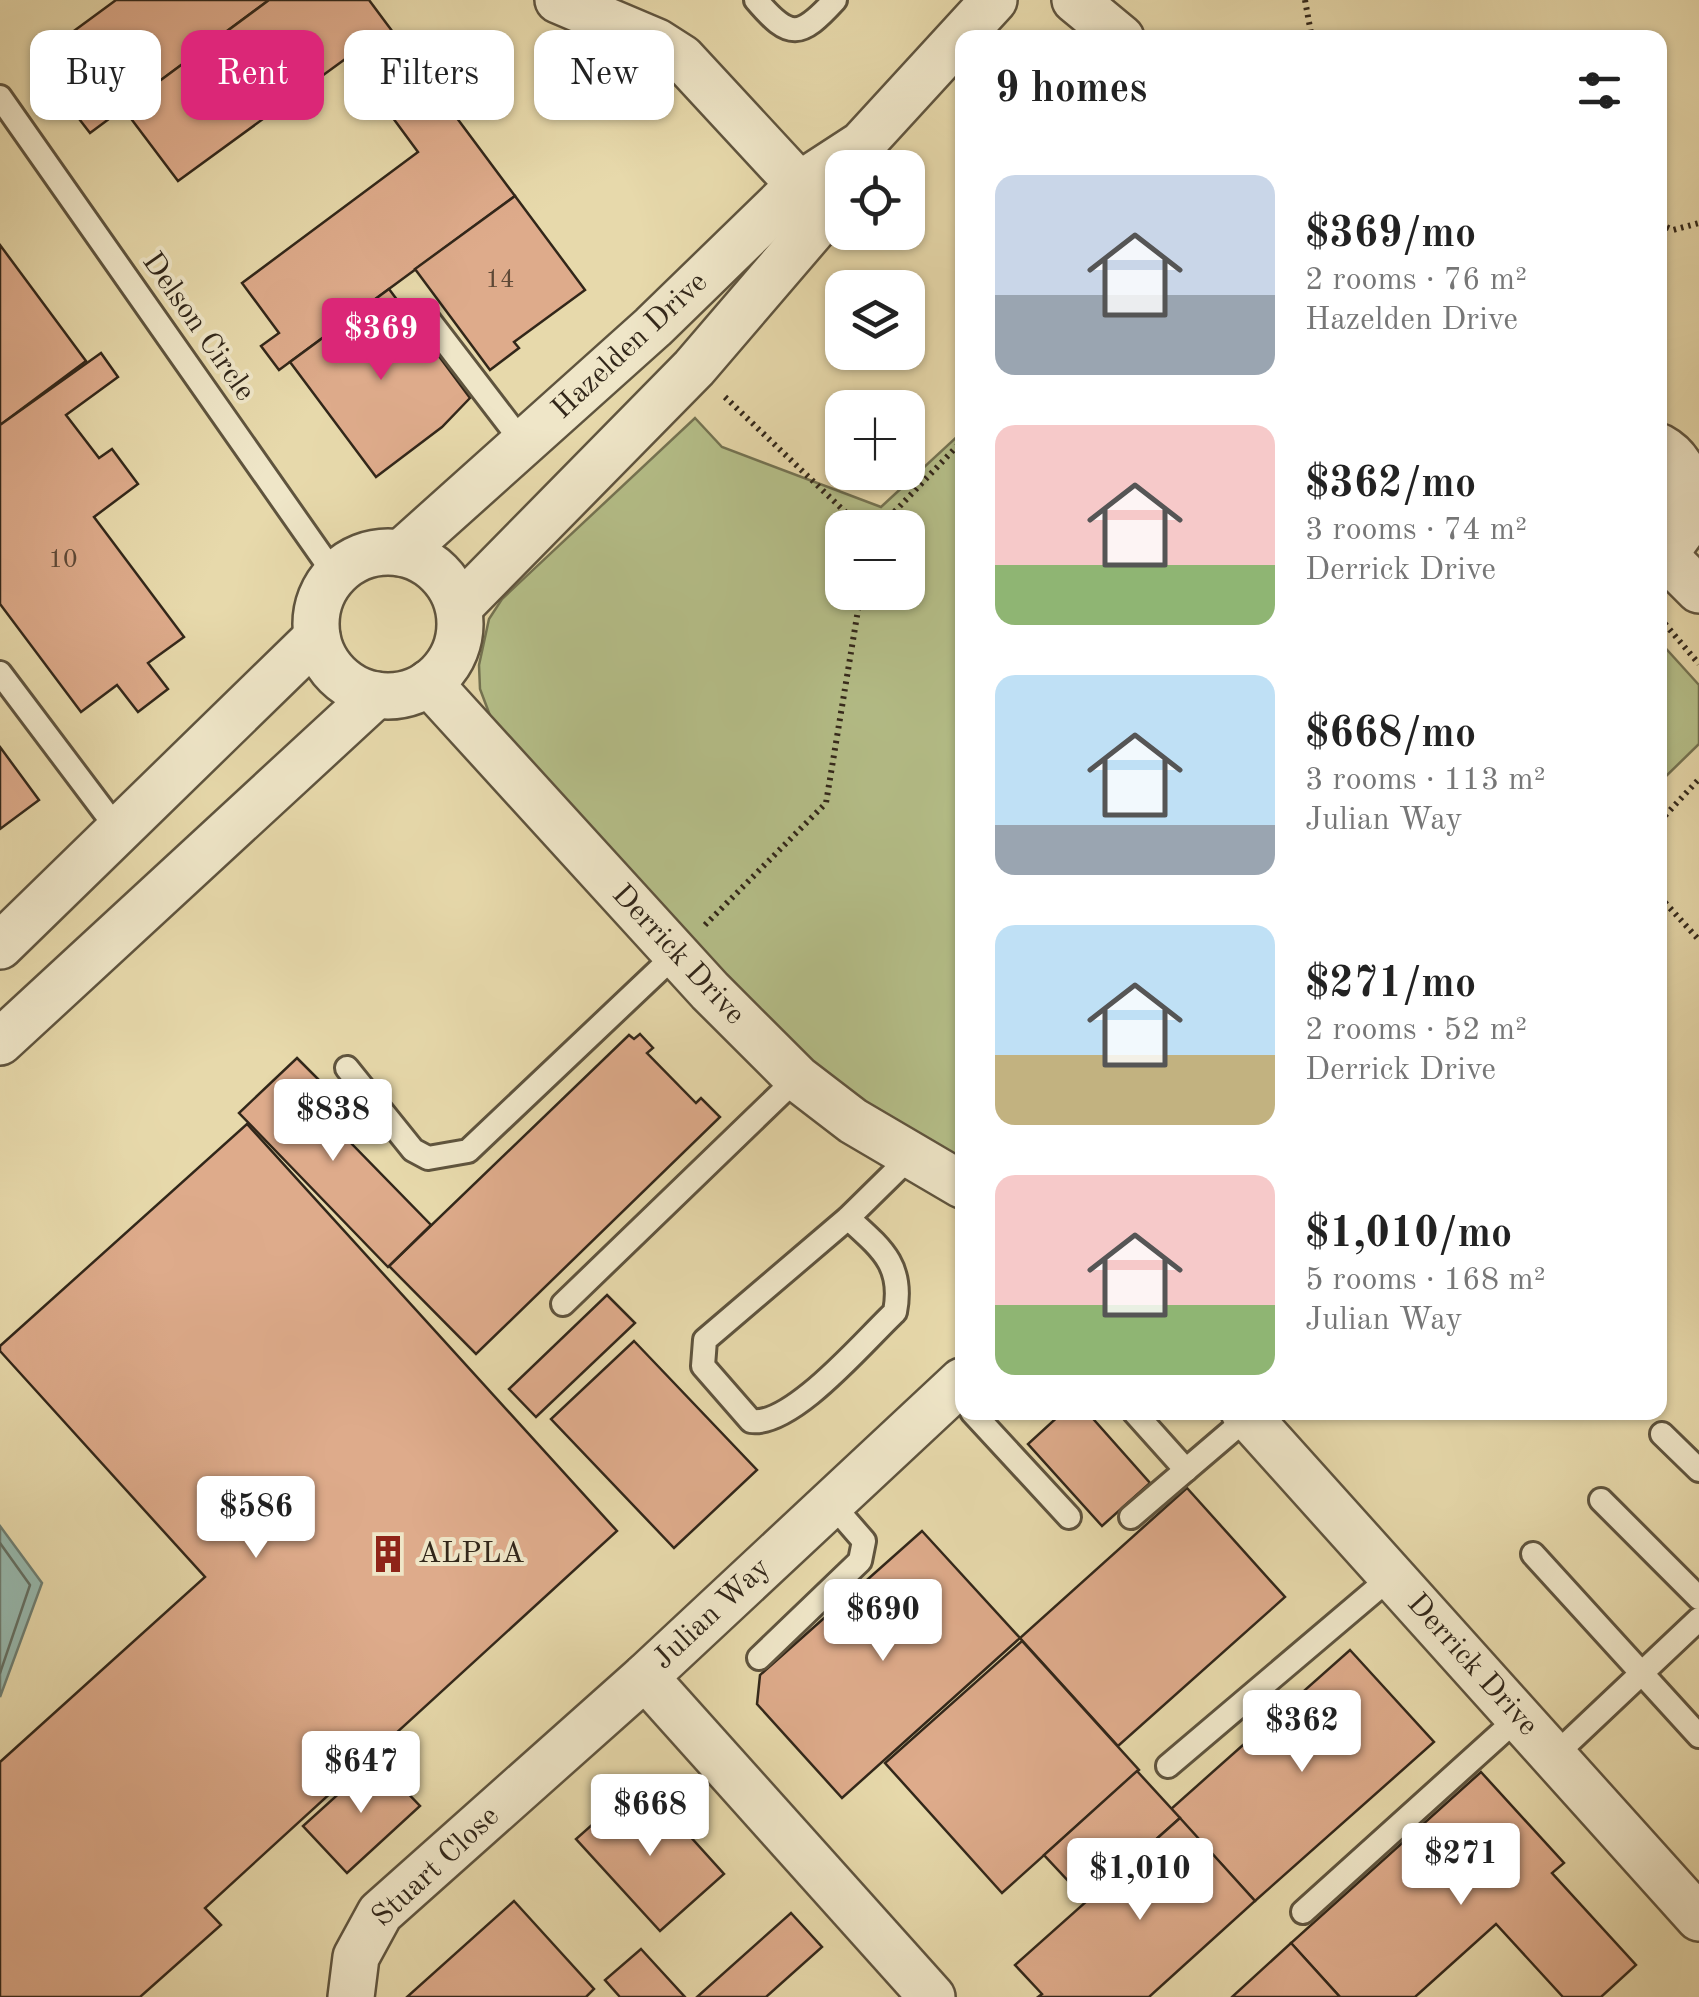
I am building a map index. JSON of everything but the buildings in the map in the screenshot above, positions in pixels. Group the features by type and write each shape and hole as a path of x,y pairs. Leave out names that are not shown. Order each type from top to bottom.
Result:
{"street":[{"path":"558,0 657,42 825,169"},
{"name":"Hazelden Drive","path":"967,30 994,0"},
{"path":"1075,0 1111,30"},
{"name":"Hazelden Drive","path":"861,150 955,44"},
{"name":"Hazelden Drive","path":"400,552 596,378 825,187"},
{"name":"Hazelden Drive","path":"459,607 694,368 825,193"},
{"path":"596,378 640,421"},
{"path":"1667,453 1683,465 1697,503 1682,535 1667,546"},
{"path":"377,552 400,552 427,562 447,582 459,607 460,636 450,662 429,683 397,695 376,695 338,676 317,637 319,604 336,574 354,560 377,552"},
{"path":"1667,558 1699,590"},
{"path":"0,946 317,637"},
{"name":"Derrick Drive","path":"429,683 676,954 797,1078 853,1121 955,1181"},
{"path":"0,1042 376,695"},
{"name":"Julian Way","path":"932,1997 645,1677 831,1502 955,1403"},
{"name":"Derrick Drive","path":"1251,1420 1699,1918"},
{"name":"Stuart Close","path":"351,1997 356,1957 380,1913 645,1677"}],"lane":[{"path":"756,0 778,27 788,30 812,24 835,0"},
{"name":"Delson Circle","path":"4,111 336,574"},
{"path":"428,318 523,443"},
{"path":"0,673 119,831"},
{"path":"347,1068 413,1150 428,1158 468,1151 676,954"},
{"path":"564,1304 797,1078"},
{"path":"848,1218 890,1256 898,1276 895,1312 786,1415 762,1423 751,1421 704,1366 705,1340 848,1218 910,1156"},
{"path":"983,1420 1069,1517"},
{"path":"1141,1420 1186,1470"},
{"path":"1131,1517 1241,1420"},
{"path":"1662,1434 1699,1470"},
{"path":"1601,1500 1699,1598"},
{"path":"759,1658 860,1561 864,1541 831,1502"},
{"path":"1534,1554 1699,1736"},
{"path":"1168,1766 1392,1576"},
{"path":"1554,1756 1699,1619"},
{"path":"1302,1912 1519,1717"}],"path":[{"path":"1306,0 1311,30"},
{"path":"1667,227 1673,230 1699,223"},
{"path":"694,368 843,510"},
{"path":"896,510 955,449"},
{"path":"676,954 826,803 858,610"},
{"path":"1667,626 1699,664"},
{"path":"1667,813 1699,779"},
{"path":"1667,904 1699,940"}],"green space":[{"path":"695,418 722,447 825,486 825,490 836,490 881,507 899,490 925,490 925,466 955,438 955,1162 922,1146 796,1051 497,734 480,689 479,665 489,619 502,599"},
{"path":"1667,650 1699,685 1699,744 1667,775"}],"water":[{"path":"0,1526 42,1583 0,1697"}],"place":[{"name":"ALPLA","path":"388,1554"}]}
